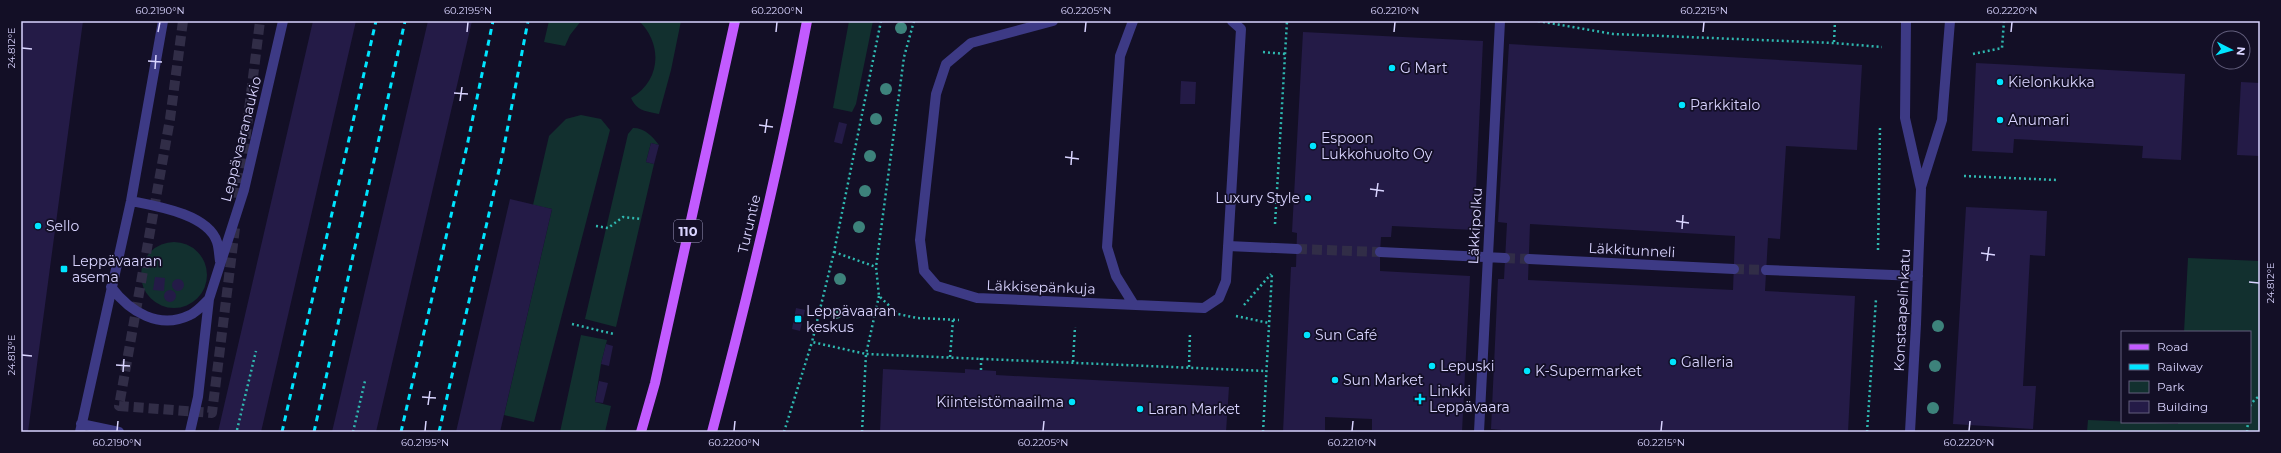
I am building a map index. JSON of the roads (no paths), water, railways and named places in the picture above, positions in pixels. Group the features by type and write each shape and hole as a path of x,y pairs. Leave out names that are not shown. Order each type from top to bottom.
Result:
{"main road":[{"name":"110","path":"641,432 655,383 735,21"},
{"name":"Turuntie","path":"712,432 745,307 794,92 807,21"}],"street":[{"path":"119,432 81,428 131,201 162,21"},
{"name":"Leppävaaranaukio","path":"190,432 198,397 209,299 244,190 283,21"},
{"name":"Läkkisepänkuja","path":"1053,21 971,43 946,64 935,102 920,240 924,271 937,286 977,298 1204,308 1219,298 1226,281 1244,25 1232,21"},
{"path":"1133,21 1120,56 1107,247 1116,276 1134,305"},
{"name":"Läkkipolku","path":"1479,432 1500,21"},
{"name":"Konstaapelinkatu","path":"1906,21 1905,118 1921,189 1910,432"},
{"name":"Konstaapelinkatu","path":"1921,189 1942,120 1950,21"},
{"name":"Leppävaaranaukio","path":"131,201 178,211 203,225 217,241 220,263"},
{"path":"1228,246 1297,249"},
{"path":"1380,252 1505,258"},
{"name":"Läkkitunneli","path":"1529,259 1734,269"},
{"path":"1766,270 1918,276"},
{"path":"111,287 123,302 146,317 170,321 191,315 209,299"}],"tunnel":[{"path":"183,21 170,119 119,406 212,413 235,228"},
{"path":"238,198 260,21"},
{"path":"1297,249 1380,252"},
{"path":"1505,258 1529,259"},
{"path":"1734,269 1766,270"}],"railway":[{"path":"282,432 376,21"},
{"path":"314,432 405,21"},
{"path":"401,432 467,146 493,21"},
{"path":"439,432 502,157 528,21"}],"place":[{"name":"G Mart","path":"1392,68"},
{"name":"Kielonkukka","path":"2000,82"},
{"name":"Parkkitalo","path":"1682,105"},
{"name":"Anumari","path":"2000,120"},
{"name":"Espoon Lukkohuolto Oy","path":"1313,146"},
{"name":"Luxury Style","path":"1308,198"},
{"name":"Sello","path":"38,226"},
{"name":"Leppävaaran asema","path":"64,269"},
{"name":"Leppävaaran keskus","path":"798,319"},
{"name":"Sun Café","path":"1307,335"},
{"name":"Galleria","path":"1673,362"},
{"name":"Lepuski","path":"1432,366"},
{"name":"K-Supermarket","path":"1527,371"},
{"name":"Sun Market","path":"1335,380"},
{"name":"Linkki Leppävaara","path":"1420,399"},
{"name":"Kiinteistömaailma","path":"1072,402"},
{"name":"Laran Market","path":"1140,409"}]}
